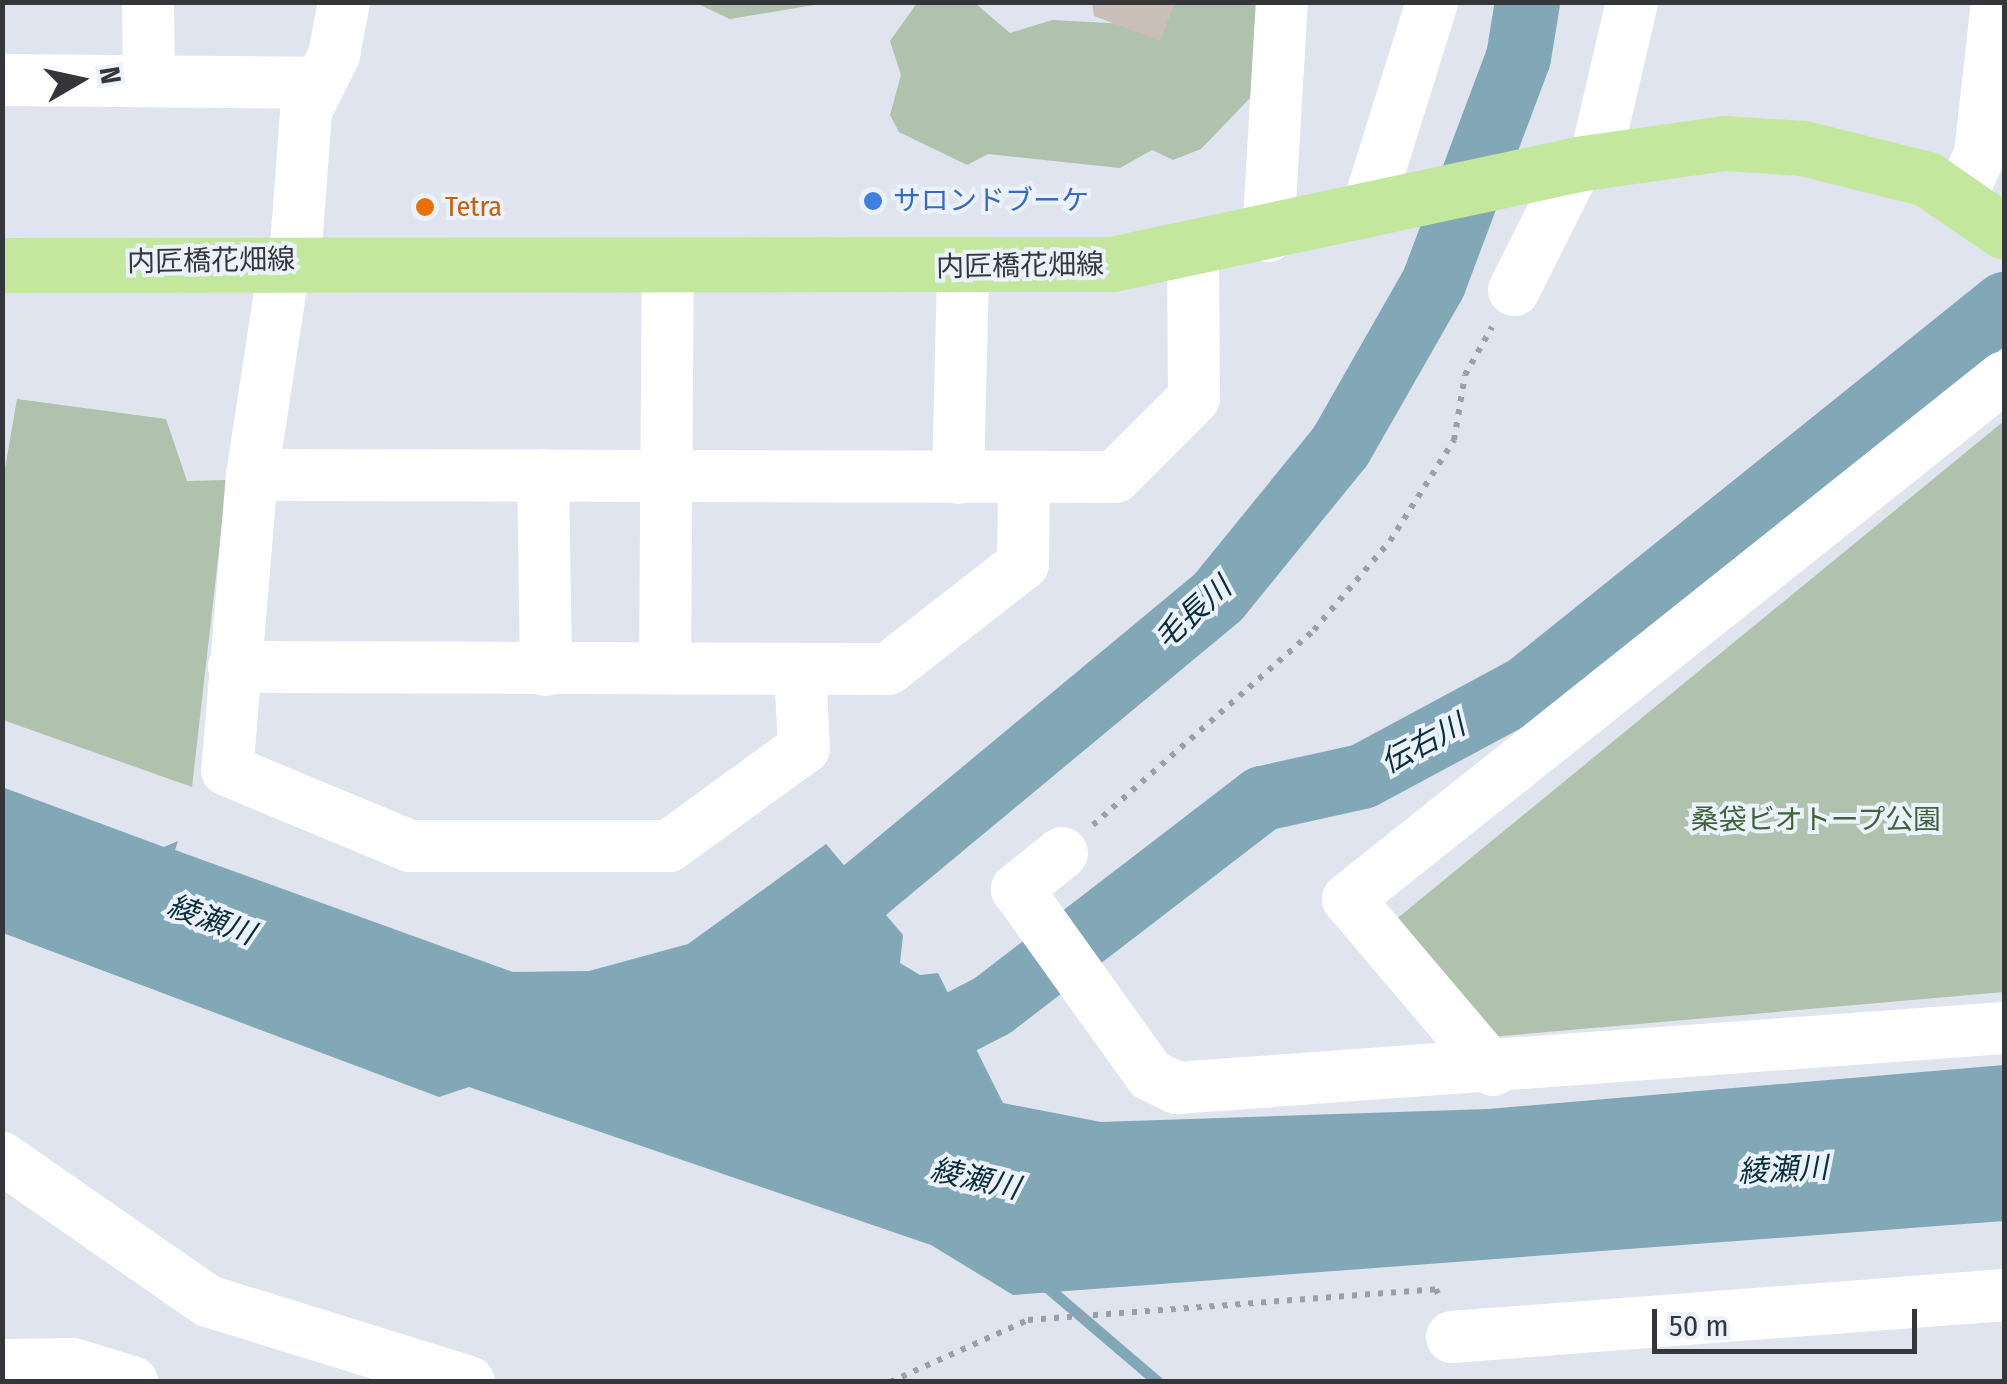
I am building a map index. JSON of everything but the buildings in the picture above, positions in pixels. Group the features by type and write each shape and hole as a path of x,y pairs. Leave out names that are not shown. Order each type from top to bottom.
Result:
{"main road":[{"name":"内匠橋花畑線","path":"2,265 290,260 668,270 963,268 1193,254 1379,207 1577,165 1767,143 1887,166 1960,196 2004,232"}],"street":[{"path":"148,2 149,80"},
{"path":"344,2 319,83 306,111 290,260 252,475 228,770 410,846 669,846 804,748 800,670"},
{"path":"1268,236 1282,2"},
{"path":"1379,207 1432,2"},
{"path":"1514,290 1577,165 1632,2"},
{"path":"1960,196 1980,154 1998,2"},
{"path":"2,80 319,83"},
{"path":"252,475 1115,477 1194,398 1193,254"},
{"path":"958,478 963,268"},
{"path":"665,667 668,270"},
{"path":"1493,1070 1348,899 2004,378"},
{"path":"543,475 546,670"},
{"path":"234,667 888,670 1023,564 1024,478"},
{"path":"1062,853 1017,890 1150,1075 1177,1088 1493,1070 2004,1028"},
{"path":"2,1158 208,1301 469,1382"},
{"path":"1452,1337 2004,1295"},
{"path":"2,1365 73,1364 132,1382"}],"path":[{"path":"1062,853 1314,630 1390,541 1454,440 1465,374 1514,290"},
{"path":"890,1382 1049,1317 1122,1309 1436,1288 1452,1337"}],"green space":[{"path":"826,2 730,19 696,3"},
{"path":"917,3 975,3 1010,33 1052,20 1128,24 1165,3 1262,3 1251,97 1201,149 1173,160 1152,150 1120,168 988,154 967,165 899,132 890,115 901,75 890,41"},
{"path":"17,399 166,419 187,481 227,480 192,787 3,720 2,486"},
{"name":"桑袋ビオトープ公園","path":"2004,421 2004,992 1445,1041 1366,944"}],"water":[{"name":"綾瀬川","path":"2,787 164,847 178,841 175,850 513,972 589,971 688,944 826,844 903,935 900,963 920,975 938,973 1003,1103 1101,1122 1488,1109 2004,1065 2004,1221 1013,1295 931,1245 469,1087 439,1097 3,933"}],"waterway":[{"name":"毛長川","path":"791,939 864,890 1218,596 1340,446 1433,283 1518,57 1527,2"},
{"name":"伝右川","path":"886,1060 992,1005 1262,798 1362,776 1527,687 2004,304"},
{"path":"1048,1288 1158,1382"}],"place":[{"name":"サロンドブーケ","path":"873,201"},
{"name":"Tetra","path":"425,207"}]}
